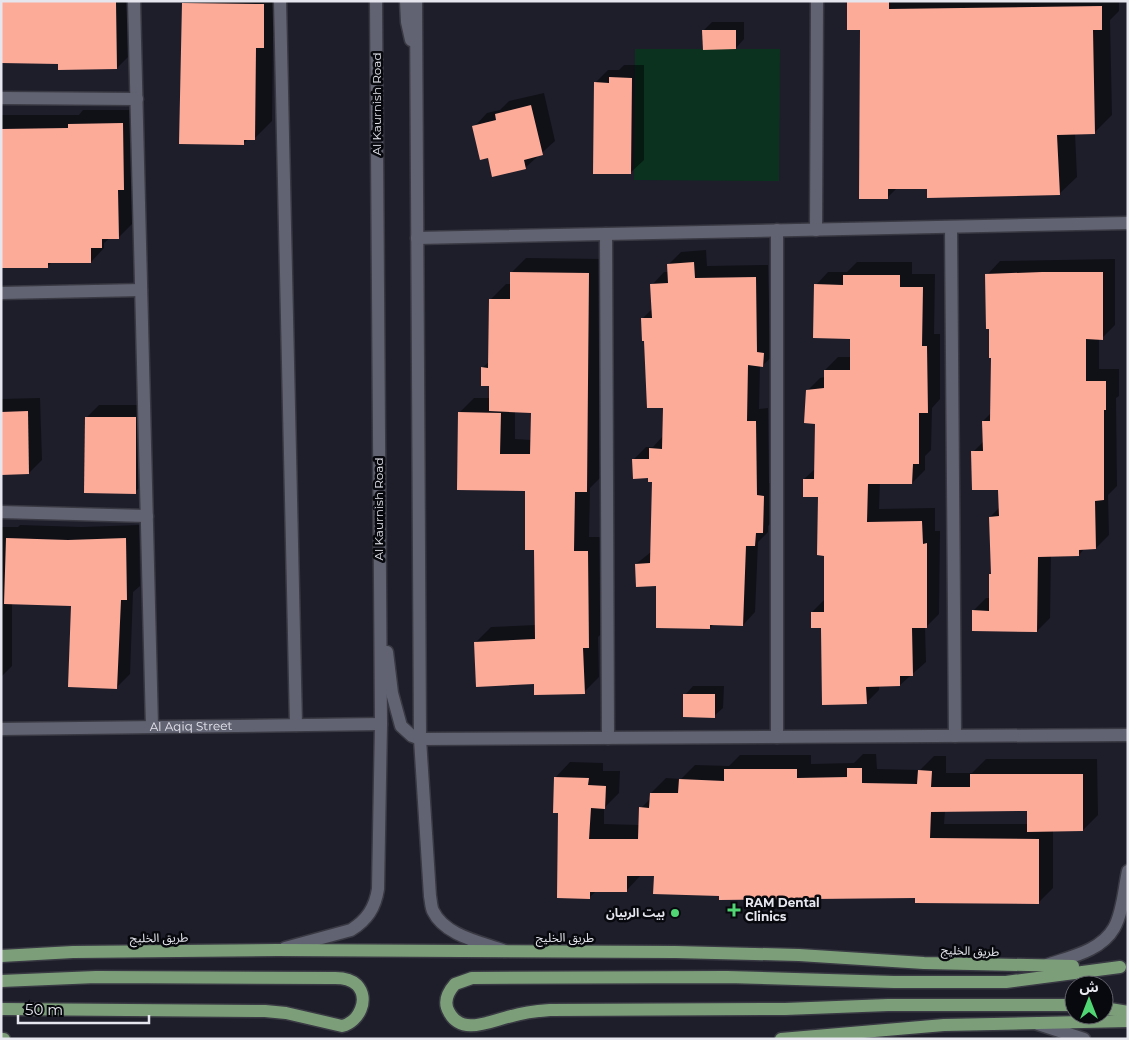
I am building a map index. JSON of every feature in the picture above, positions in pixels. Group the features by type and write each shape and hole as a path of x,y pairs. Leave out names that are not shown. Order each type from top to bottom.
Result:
{"main road":[{"name":"طريق الخليج","path":"1,956 73,952 277,950 742,953 924,963 1124,967"},
{"path":"1064,1005 888,1004 785,1009 550,1010 526,1012 488,1023 468,1026 460,1024 446,1006 447,998 455,984 472,978 727,977 894,982 1006,982 1124,967"},
{"path":"1,981 96,977 343,978 357,985 362,997 362,1006 355,1020 350,1024 342,1026 286,1013 265,1011 1,1009"},
{"path":"1114,1010 1128,1012"},
{"path":"781,1039 944,1025 1128,1021"}],"street":[{"path":"134,1 152,727"},
{"path":"280,1 296,725"},
{"name":"Al Kaurnish Road","path":"277,950 351,930 367,917 376,901 380,724 376,1"},
{"path":"406,1 407,22 416,59"},
{"path":"416,1 420,739 432,909 437,917 454,932 507,952"},
{"path":"816,230 817,1"},
{"path":"1,98 137,98"},
{"path":"417,238 1128,223"},
{"path":"951,227 955,736"},
{"path":"777,230 777,737"},
{"path":"606,234 608,738"},
{"path":"1,292 141,290"},
{"path":"1,512 146,516"},
{"path":"379,600 392,693 401,726 412,736 420,739 1128,735"},
{"name":"Al Aqiq Street","path":"1,729 380,724"},
{"path":"1127,876 1125,893 1128,904"},
{"path":"1042,966 1082,953 1096,946 1114,929 1119,916 1127,876"},
{"path":"1036,1024 1084,1039"}],"green space":[{"path":"635,49 780,49 779,181 634,180"}],"building":[{"path":"847,1 889,1 889,9 1102,6 1102,30 1093,30 1095,134 1057,135 1060,195 927,198 927,189 888,189 888,199 859,199 860,30 847,30"},
{"path":"1,2 116,2 117,69 58,70 58,64 1,63"},
{"path":"182,3 264,4 264,48 256,48 255,140 244,140 244,145 179,144"},
{"path":"702,30 736,30 736,49 703,50"},
{"path":"609,77 632,78 631,174 593,174 594,82 609,83"},
{"path":"531,105 543,155 524,160 526,169 492,177 488,158 480,160 472,126 496,120 495,114"},
{"path":"123,123 124,190 118,190 119,239 102,239 102,248 91,248 91,263 48,263 48,268 1,268 1,129 68,128 68,124"},
{"path":"694,262 695,278 756,277 757,352 764,353 763,367 748,365 747,421 756,421 757,495 764,496 763,533 756,533 755,546 746,546 743,626 710,625 710,629 656,628 656,586 636,587 635,564 650,563 652,482 648,482 648,478 633,479 632,459 649,459 649,448 662,449 663,408 647,408 641,318 652,318 650,284 668,283 667,264"},
{"path":"510,272 589,273 587,492 575,492 574,551 588,551 589,648 583,648 585,694 534,695 534,684 476,687 474,642 535,639 534,550 525,550 525,491 457,490 458,412 501,413 500,454 530,454 531,413 489,411 489,386 481,386 481,367 488,368 489,299 510,299"},
{"path":"1103,272 1103,340 1086,339 1086,381 1106,381 1106,410 1104,410 1104,500 1095,501 1096,549 1079,550 1079,556 1038,557 1037,632 972,631 972,610 989,611 989,574 991,574 989,517 999,516 998,490 972,490 971,451 983,451 982,421 990,421 991,358 989,358 989,329 986,329 985,274"},
{"path":"843,275 900,275 900,287 923,287 922,346 927,346 928,413 919,413 919,464 913,464 912,484 868,484 867,522 922,521 923,544 927,543 927,628 912,628 913,676 900,676 900,686 866,687 867,704 822,705 821,628 811,628 811,612 824,612 824,556 817,555 818,497 803,497 803,479 814,479 815,424 804,423 806,390 824,388 824,370 850,370 850,339 813,338 814,284 843,285"},
{"path":"28,411 29,474 1,475 1,412"},
{"path":"85,417 136,417 136,494 84,493"},
{"path":"6,538 68,540 126,538 127,600 121,600 117,689 68,687 71,606 4,604"},
{"path":"683,694 715,694 715,718 683,717"},
{"path":"847,768 862,768 862,783 917,784 918,770 932,771 931,787 970,787 970,774 1083,774 1083,831 1027,832 1027,811 931,812 930,838 1039,839 1039,904 915,903 915,898 719,900 719,896 653,894 654,876 627,876 627,892 590,892 590,899 557,898 558,813 553,813 554,777 589,778 588,785 606,786 605,809 591,808 589,839 638,839 639,807 649,808 650,793 678,793 679,779 724,781 724,769 797,769 797,778 847,777"}],"place":[{"name":"RAM Dental Clinics","path":"734,910"},
{"name":"بيت الربيان","path":"675,913"}]}
